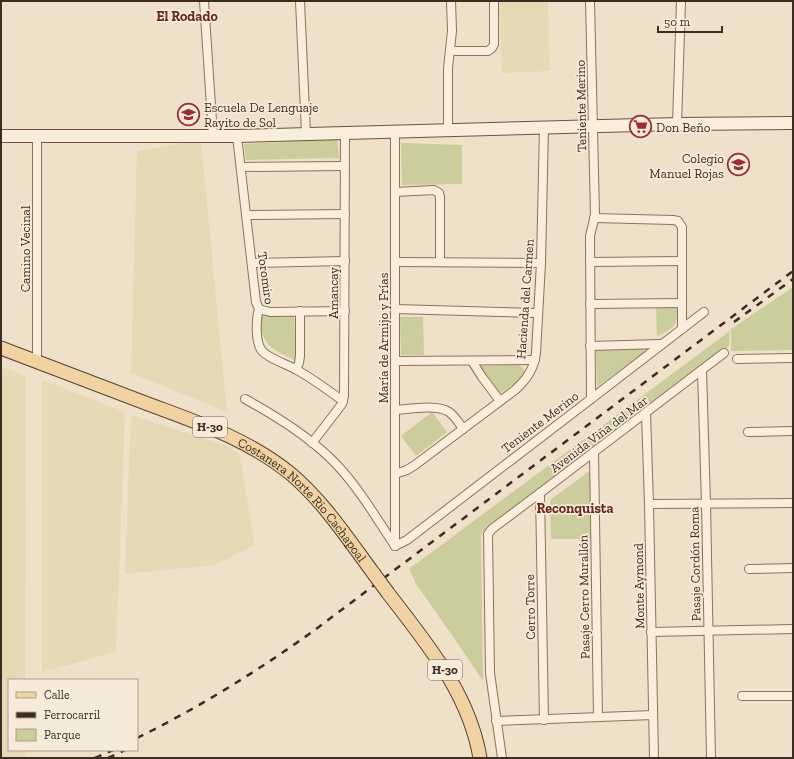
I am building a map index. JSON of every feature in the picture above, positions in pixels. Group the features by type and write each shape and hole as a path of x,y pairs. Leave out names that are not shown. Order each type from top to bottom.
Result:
{"main road":[{"path":"1,136 237,136 677,124 793,123"},
{"name":"Costanera Norte Río Cachapoal","path":"1,348 210,427 255,448 291,475 311,494 328,514 437,658 456,688 472,725 480,758"}],"street":[{"path":"204,1 213,136"},
{"path":"300,1 306,134"},
{"path":"448,130 448,85 452,31 451,1"},
{"path":"450,51 488,51 492,48 494,44 494,1"},
{"name":"Teniente Merino","path":"395,546 407,540 591,398 590,231 594,218 590,1"},
{"path":"677,124 680,1"},
{"name":"Hacienda del Carmen","path":"395,474 402,473 412,468 500,401 525,380 535,360 541,263 544,128"},
{"name":"María de Armijo y Frías","path":"395,131 395,546"},
{"name":"Amancay","path":"343,400 345,392 345,132"},
{"name":"Camino Vecinal","path":"37,136 37,362"},
{"name":"Toromiro","path":"237,136 256,302 259,309 257,317 258,344 262,351 268,355 296,369 343,400"},
{"path":"241,167 345,166"},
{"path":"395,192 434,190 439,193 440,262"},
{"path":"246,215 345,214"},
{"path":"594,218 678,221 682,227 682,328"},
{"path":"252,263 345,260"},
{"path":"590,262 681,261"},
{"path":"395,262 541,263"},
{"path":"590,304 682,303"},
{"path":"259,309 270,312 345,311"},
{"path":"395,309 538,313"},
{"path":"296,369 300,356 300,311"},
{"path":"591,398 704,312"},
{"path":"590,346 661,344"},
{"name":"Avenida Viña del Mar","path":"496,721 490,673 488,534 492,528 724,353"},
{"path":"737,359 793,358"},
{"path":"395,361 535,360"},
{"path":"472,361 500,401"},
{"name":"Pasaje Cordón Roma","path":"702,370 711,758"},
{"path":"245,398 278,417 330,458 357,489 395,546"},
{"path":"312,443 343,400"},
{"path":"395,410 438,408 448,411 463,429"},
{"name":"Monte Aymond","path":"646,413 654,758"},
{"path":"748,432 793,431"},
{"name":"Pasaje Cerro Murallón","path":"594,452 598,717"},
{"name":"Cerro Torre","path":"540,493 544,720"},
{"path":"649,504 793,503"},
{"path":"749,569 793,568"},
{"path":"651,632 793,629"},
{"path":"742,696 793,696"},
{"path":"502,758 496,721 653,715"}],"shaded area":[{"path":"499,1 548,1 550,71 502,73"},
{"path":"201,140 227,412 131,373 137,151"},
{"path":"1,367 26,376 25,679 8,679 8,751 25,751 25,758 1,758"},
{"path":"42,380 125,412 116,652 42,672"},
{"path":"131,415 227,446 240,456 255,545 215,565 125,574"}],"green space":[{"path":"337,139 339,158 246,160 244,144"},
{"path":"401,143 462,145 462,184 402,185"},
{"path":"793,287 793,350 731,351 731,329"},
{"path":"677,306 676,323 668,331 657,337 656,307"},
{"path":"294,315 296,361 274,349 265,340 260,316"},
{"path":"400,317 423,317 424,355 401,355"},
{"path":"730,331 729,346 481,534 483,681 416,584 409,569"},
{"path":"649,349 597,387 596,350"},
{"path":"519,365 525,370 518,382 500,393 480,366"},
{"path":"432,412 447,432 416,456 401,436"},
{"path":"591,470 592,539 551,539 550,500"}],"railway":[{"path":"138,737 226,689 312,632 793,271"},
{"path":"734,322 793,279"},
{"path":"95,758 111,751"},
{"path":"108,758 123,751"}],"place":[{"name":"Escuela De Lenguaje Rayito de Sol","path":"189,114"},
{"name":"Don Beño","path":"641,127"},
{"name":"Colegio Manuel Rojas","path":"739,165"}],"district":[{"name":"El Rodado","path":"187,16"},
{"name":"Reconquista","path":"575,508"}]}
